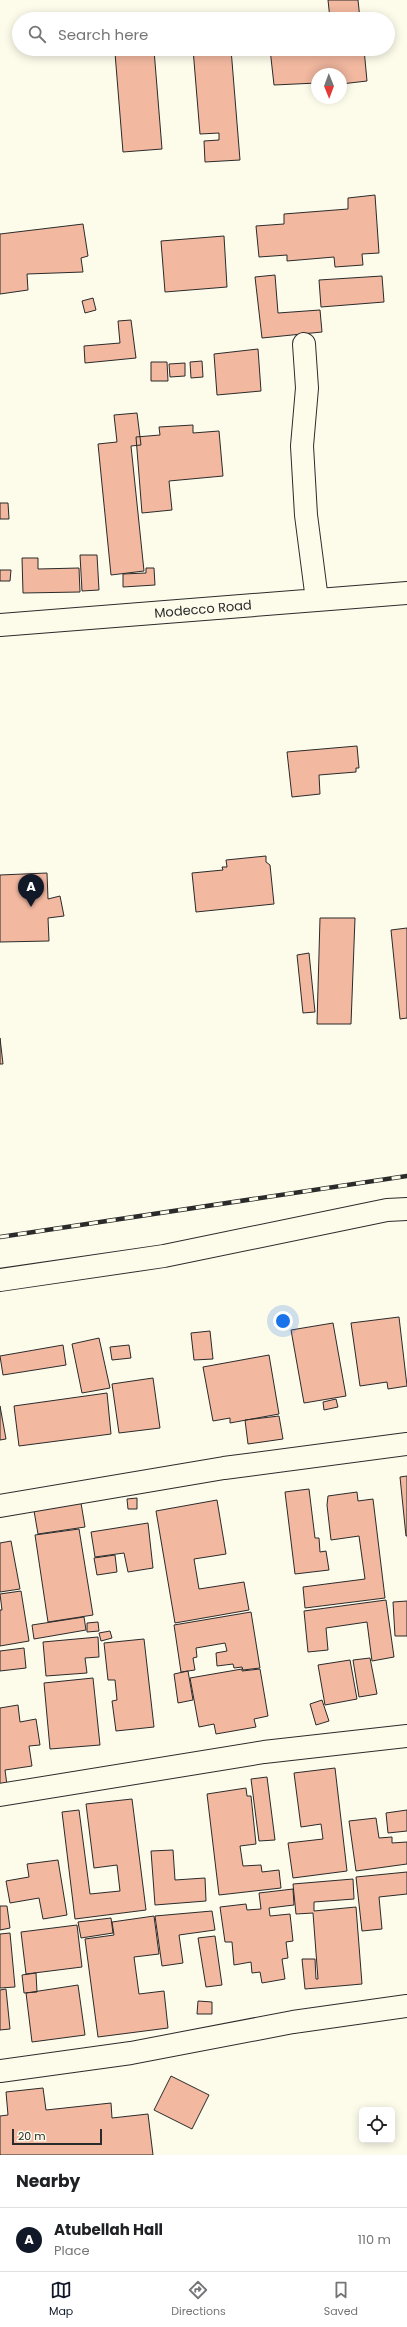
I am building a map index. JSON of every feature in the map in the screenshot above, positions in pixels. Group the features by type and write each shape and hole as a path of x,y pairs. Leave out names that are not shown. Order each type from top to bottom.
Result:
{"street":[{"path":"304,344 307,388 302,446 305,508 317,600"},
{"name":"Modecco Road","path":"0,625 407,593"},
{"path":"0,1280 164,1256 387,1210 407,1209"},
{"path":"0,1506 224,1468 407,1444"},
{"path":"0,1795 264,1752 407,1736"},
{"path":"0,2071 131,2053 293,2022 407,2006"}],"building":[{"path":"328,0 358,0 359,12 329,12"},
{"path":"115,56 154,56 162,149 123,152"},
{"path":"194,56 232,56 240,160 205,162 204,141 219,140 219,133 200,134"},
{"path":"271,56 365,56 367,81 347,83 347,68 311,68 311,83 274,85"},
{"path":"375,195 379,253 362,254 363,265 335,267 334,257 287,261 287,255 259,257 256,226 284,224 284,214 348,209 348,198"},
{"path":"83,224 88,256 81,258 83,272 27,274 28,290 0,294 0,234"},
{"path":"224,236 227,287 165,292 161,241"},
{"path":"275,275 278,313 320,310 322,332 262,338 255,277"},
{"path":"382,276 384,302 321,307 319,280"},
{"path":"93,298 96,310 85,313 82,301"},
{"path":"131,320 136,358 85,363 84,346 120,343 118,321"},
{"path":"258,349 261,391 217,395 214,354"},
{"path":"202,361 203,377 191,378 190,362"},
{"path":"151,362 167,362 168,381 151,381"},
{"path":"185,363 185,376 170,377 169,364"},
{"path":"137,413 141,445 131,446 144,571 111,575 98,444 117,442 114,415"},
{"path":"193,425 193,433 219,431 223,476 169,481 172,510 142,513 136,437 160,435 159,427"},
{"path":"0,503 8,503 9,519 0,519"},
{"path":"80,555 97,555 99,590 82,591"},
{"path":"22,558 38,558 38,569 79,568 80,592 23,593"},
{"path":"146,568 154,568 155,585 123,587 123,574 146,573"},
{"path":"0,570 11,570 10,581 0,581"},
{"path":"357,746 359,768 356,768 356,772 319,775 320,794 292,797 287,752"},
{"path":"266,856 266,862 270,865 274,904 196,912 192,873 223,870 222,867 227,867 226,860"},
{"path":"47,873 48,899 60,896 64,916 48,918 49,941 0,942 0,875"},
{"path":"320,918 355,918 351,1024 317,1024"},
{"path":"407,928 407,1018 400,1019 391,930"},
{"path":"309,953 315,1012 303,1013 297,955"},
{"path":"0,1038 3,1064 0,1064"},
{"path":"399,1317 407,1386 388,1389 387,1382 360,1386 351,1323"},
{"path":"333,1323 346,1396 304,1403 291,1330"},
{"path":"210,1331 213,1359 194,1360 191,1333"},
{"path":"99,1338 110,1388 82,1393 72,1344"},
{"path":"63,1345 66,1365 3,1375 0,1356"},
{"path":"129,1345 131,1358 112,1360 110,1347"},
{"path":"269,1355 279,1414 230,1423 230,1418 213,1421 203,1367"},
{"path":"153,1378 160,1428 119,1433 112,1384"},
{"path":"107,1393 111,1434 19,1446 14,1406"},
{"path":"336,1399 338,1407 324,1410 323,1402"},
{"path":"0,1406 6,1439 0,1440"},
{"path":"279,1416 283,1439 248,1444 245,1420"},
{"path":"407,1476 407,1536 406,1536 400,1477"},
{"path":"309,1489 315,1538 319,1538 320,1552 326,1551 329,1570 295,1574 285,1492"},
{"path":"357,1492 358,1501 373,1499 385,1598 305,1608 303,1587 365,1579 359,1536 331,1540 327,1505 328,1496"},
{"path":"80,1497 85,1527 38,1534 33,1505"},
{"path":"137,1498 137,1509 128,1509 127,1499"},
{"path":"217,1500 226,1554 194,1559 199,1589 244,1582 249,1610 175,1623 156,1511"},
{"path":"148,1523 153,1568 128,1572 124,1553 95,1557 91,1532"},
{"path":"79,1529 93,1615 48,1622 35,1535"},
{"path":"11,1541 20,1589 0,1592 0,1543"},
{"path":"115,1555 117,1572 97,1575 94,1558"},
{"path":"21,1591 29,1641 0,1646 0,1610 2,1610 0,1594"},
{"path":"386,1600 394,1657 372,1661 367,1622 326,1628 328,1650 308,1652 304,1611"},
{"path":"407,1601 407,1636 395,1636 393,1602"},
{"path":"251,1612 260,1668 243,1670 242,1667 234,1668 233,1664 217,1666 216,1653 227,1651 225,1643 196,1648 197,1657 193,1658 195,1670 181,1672 174,1625"},
{"path":"84,1617 86,1630 34,1639 32,1625"},
{"path":"98,1622 99,1631 87,1632 87,1623"},
{"path":"110,1631 112,1638 101,1641 99,1633"},
{"path":"98,1637 99,1657 85,1658 87,1673 46,1676 43,1642"},
{"path":"144,1639 154,1727 116,1731 112,1701 117,1700 115,1680 108,1680 104,1643"},
{"path":"24,1648 26,1668 0,1671 0,1651"},
{"path":"370,1658 377,1694 359,1697 353,1660"},
{"path":"350,1660 357,1699 325,1705 318,1665"},
{"path":"242,1669 242,1671 260,1669 268,1716 254,1719 256,1727 216,1734 214,1724 199,1727 190,1678"},
{"path":"188,1671 193,1700 178,1703 174,1674"},
{"path":"93,1678 100,1745 50,1749 44,1683"},
{"path":"322,1700 329,1721 316,1725 310,1704"},
{"path":"18,1705 20,1722 36,1719 40,1745 29,1746 32,1766 5,1770 7,1785 0,1786 0,1708"},
{"path":"335,1768 347,1871 293,1878 288,1843 323,1839 321,1824 301,1827 294,1773"},
{"path":"267,1777 275,1840 259,1841 251,1779"},
{"path":"246,1788 247,1796 251,1796 256,1844 240,1846 243,1866 261,1865 262,1872 279,1870 281,1888 219,1895 207,1794"},
{"path":"132,1799 146,1910 75,1919 62,1812 79,1810 90,1894 120,1891 117,1865 94,1868 86,1804"},
{"path":"407,1810 407,1831 388,1833 386,1813"},
{"path":"376,1818 379,1838 392,1837 392,1843 407,1842 407,1864 356,1871 349,1821"},
{"path":"173,1850 175,1880 205,1878 206,1901 155,1905 151,1851"},
{"path":"58,1860 67,1915 43,1919 39,1898 10,1903 6,1881 29,1877 27,1864"},
{"path":"407,1872 407,1894 379,1897 382,1929 362,1931 356,1877"},
{"path":"353,1879 354,1899 314,1902 314,1911 356,1907 362,1984 305,1989 302,1959 315,1959 316,1979 318,1979 313,1913 296,1914 293,1884"},
{"path":"293,1889 294,1905 269,1908 270,1916 290,1914 293,1941 286,1942 288,1958 282,1959 285,1979 262,1983 260,1972 252,1973 251,1962 234,1965 232,1942 225,1942 220,1907 246,1904 247,1910 261,1909 259,1893"},
{"path":"0,1906 7,1906 10,1928 0,1930"},
{"path":"212,1911 215,1930 179,1935 183,1963 162,1966 155,1916"},
{"path":"154,1916 159,1954 134,1957 139,1994 164,1991 168,2028 98,2037 85,1939 114,1935 112,1922"},
{"path":"111,1918 113,1933 81,1938 78,1922"},
{"path":"77,1925 82,1967 26,1974 21,1932"},
{"path":"10,1933 15,1987 0,1988 0,1934"},
{"path":"215,1936 222,1985 206,1987 198,1938"},
{"path":"36,1973 37,1992 24,1993 22,1975"},
{"path":"78,1985 85,2035 32,2042 26,1993"},
{"path":"6,1989 10,2029 0,2030 0,1990"},
{"path":"198,2001 212,2002 212,2014 197,2014"},
{"path":"171,2076 209,2095 192,2129 154,2110"},
{"path":"43,2088 46,2110 111,2103 112,2118 148,2114 153,2155 0,2155 0,2116 8,2115 6,2092"}],"railway":[{"path":"0,1237 407,1176"}],"place":[{"name":"Atubellah Hall","path":"31,907"}]}
